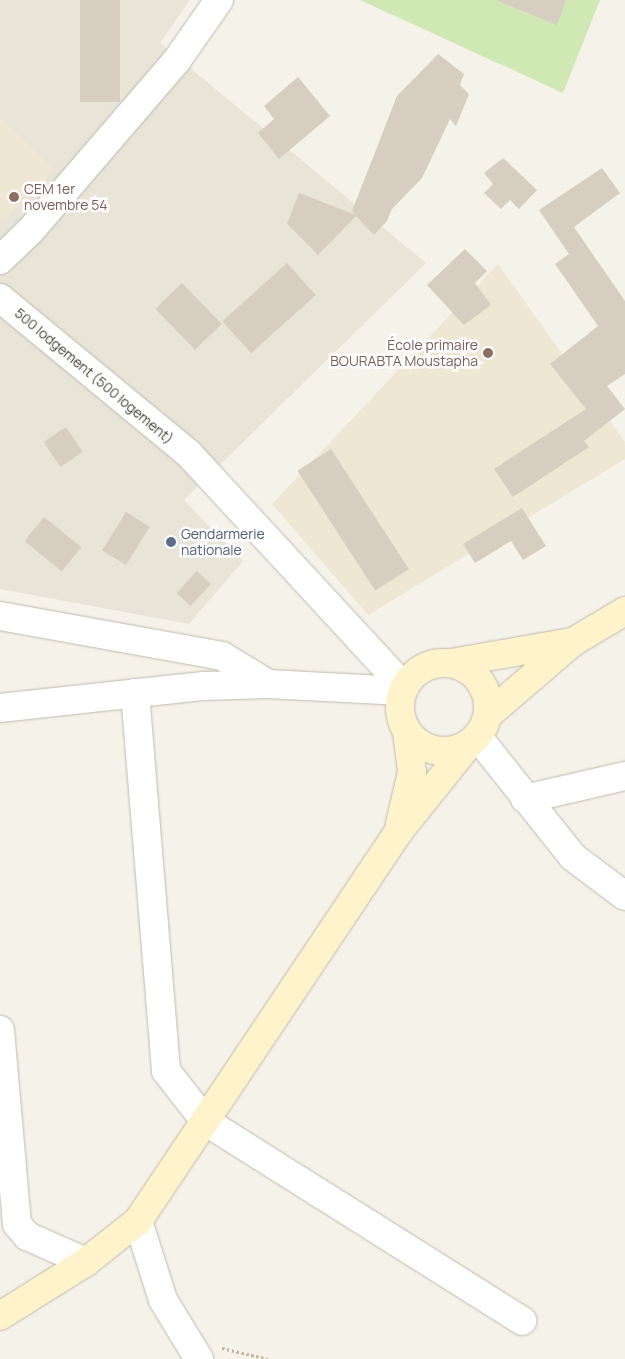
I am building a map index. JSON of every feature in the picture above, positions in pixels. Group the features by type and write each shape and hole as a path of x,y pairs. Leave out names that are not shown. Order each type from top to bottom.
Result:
{"main road":[{"path":"407,732 417,742 436,750 456,750 478,732 573,642 625,610"},
{"path":"399,831 412,772 407,732 399,706 403,689 423,667 573,642"},
{"path":"0,1316 86,1262 138,1221 399,831 478,732 484,687 476,676 451,663"}],"street":[{"path":"0,260 31,230 177,60 218,0"},
{"name":"500 lodgement (500 logement)","path":"0,298 189,454 403,689"},
{"path":"0,616 222,656 268,684"},
{"path":"0,708 135,693 268,684 403,689"},
{"path":"135,693 166,1071 205,1121 522,1321"},
{"path":"478,732 524,799 573,857 625,896"},
{"path":"524,799 625,776"},
{"path":"0,1030 17,1224 27,1236 86,1262"},
{"path":"138,1221 163,1300 193,1350"}],"path":[{"path":"193,1350 268,1359"}],"shaded area":[{"path":"0,0 190,0 160,43 426,263 184,500 243,561 189,624 0,589"},
{"name":"CEM 1er novembre 54","path":"0,118 54,169 0,225"},
{"name":"École primaire BOURABTA Moustapha","path":"498,264 625,442 625,459 368,615 272,504"}],"green space":[{"path":"360,0 600,0 563,93"}],"building":[{"path":"80,0 120,0 120,102 80,102"},
{"path":"496,0 566,0 557,25"},
{"path":"438,54 464,74 460,85 469,94 456,126 450,119 422,178 392,209 387,221 374,235 356,216 318,255 287,224 299,193 356,215 352,211 397,96"},
{"path":"298,77 330,116 279,159 258,133 274,119 264,106"},
{"path":"503,158 537,190 519,209 510,200 501,209 484,193 493,184 484,173"},
{"path":"602,168 620,193 574,227 625,301 625,374 607,386 625,409 584,441 589,447 513,497 494,469 586,409 550,364 598,326 555,264 569,254 539,210"},
{"path":"465,249 487,271 475,283 491,305 464,325 427,285"},
{"path":"287,263 316,295 251,353 222,321"},
{"path":"182,283 222,324 195,350 155,309"},
{"path":"66,427 83,452 60,467 44,442"},
{"path":"331,449 409,569 375,591 297,471"},
{"path":"522,508 546,546 523,560 511,541 475,563 463,544"},
{"path":"126,512 150,527 126,565 102,550"},
{"path":"44,517 81,547 62,571 24,541"},
{"path":"197,571 211,584 190,606 177,593"}],"place":[{"name":"CEM 1er novembre 54","path":"14,197"},
{"name":"École primaire BOURABTA Moustapha","path":"488,353"},
{"name":"Gendarmerie nationale","path":"171,542"}]}
